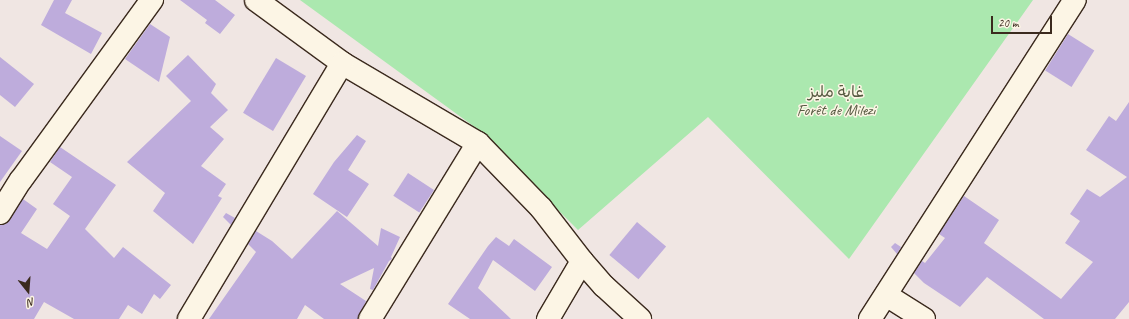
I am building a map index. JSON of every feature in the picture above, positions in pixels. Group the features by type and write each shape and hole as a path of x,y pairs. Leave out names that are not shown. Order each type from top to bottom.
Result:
{"street":[{"path":"0,213 26,173 152,0"},
{"path":"256,0 342,63 478,143 541,208 582,261 604,286 640,319"},
{"path":"870,319 1075,0"},
{"path":"189,319 342,63"},
{"path":"370,319 478,143"},
{"path":"548,319 582,261"},
{"path":"886,295 924,319"}],"green space":[{"name":"غابة مليز Forêt de Milezi","path":"300,0 1033,0 849,259 708,117 578,230 476,128"}],"building":[{"path":"54,0 72,0 65,13 102,33 91,54 41,25"},
{"path":"180,0 215,0 235,15 220,34 205,23 207,20"},
{"path":"150,24 170,37 159,82 125,59"},
{"path":"1068,34 1094,50 1072,87 1045,70"},
{"path":"188,55 216,84 211,93 228,110 210,127 224,139 201,166 226,184 218,196 222,198 193,244 153,211 165,193 127,162 191,101 166,76"},
{"path":"0,57 34,84 15,107 0,95"},
{"path":"276,58 306,76 273,131 243,113"},
{"path":"1129,102 1129,302 1115,319 1044,319 987,277 960,307 924,283 914,273 922,261 925,263 945,238 939,234 964,196 999,220 984,243 1061,299 1093,262 1065,243 1080,221 1070,214 1087,189 1100,197 1127,177 1086,150 1109,116 1116,121"},
{"path":"357,135 366,141 348,170 369,184 347,217 313,194 334,162"},
{"path":"0,136 22,151 0,182"},
{"path":"60,147 116,185 85,229 114,258 123,247 171,285 160,299 154,294 142,314 128,305 119,319 74,319 44,302 34,319 0,319 0,225 6,224 10,220 23,199 37,209 21,233 47,249 70,216 53,204 72,177 50,162"},
{"path":"408,173 434,190 419,213 393,196"},
{"path":"337,211 378,246 381,228 400,237 391,257 392,259 389,261 373,290 370,289 374,268 340,284 366,301 358,319 324,319 305,305 297,319 209,319 256,252 248,244 256,231 272,241 292,259"},
{"path":"226,213 235,218 231,225 223,217"},
{"path":"637,222 666,246 638,279 609,255"},
{"path":"496,237 509,246 514,239 552,267 535,291 493,260 478,288 511,319 470,319 448,304 488,246"},
{"path":"895,243 901,247 897,254 891,247"}]}
